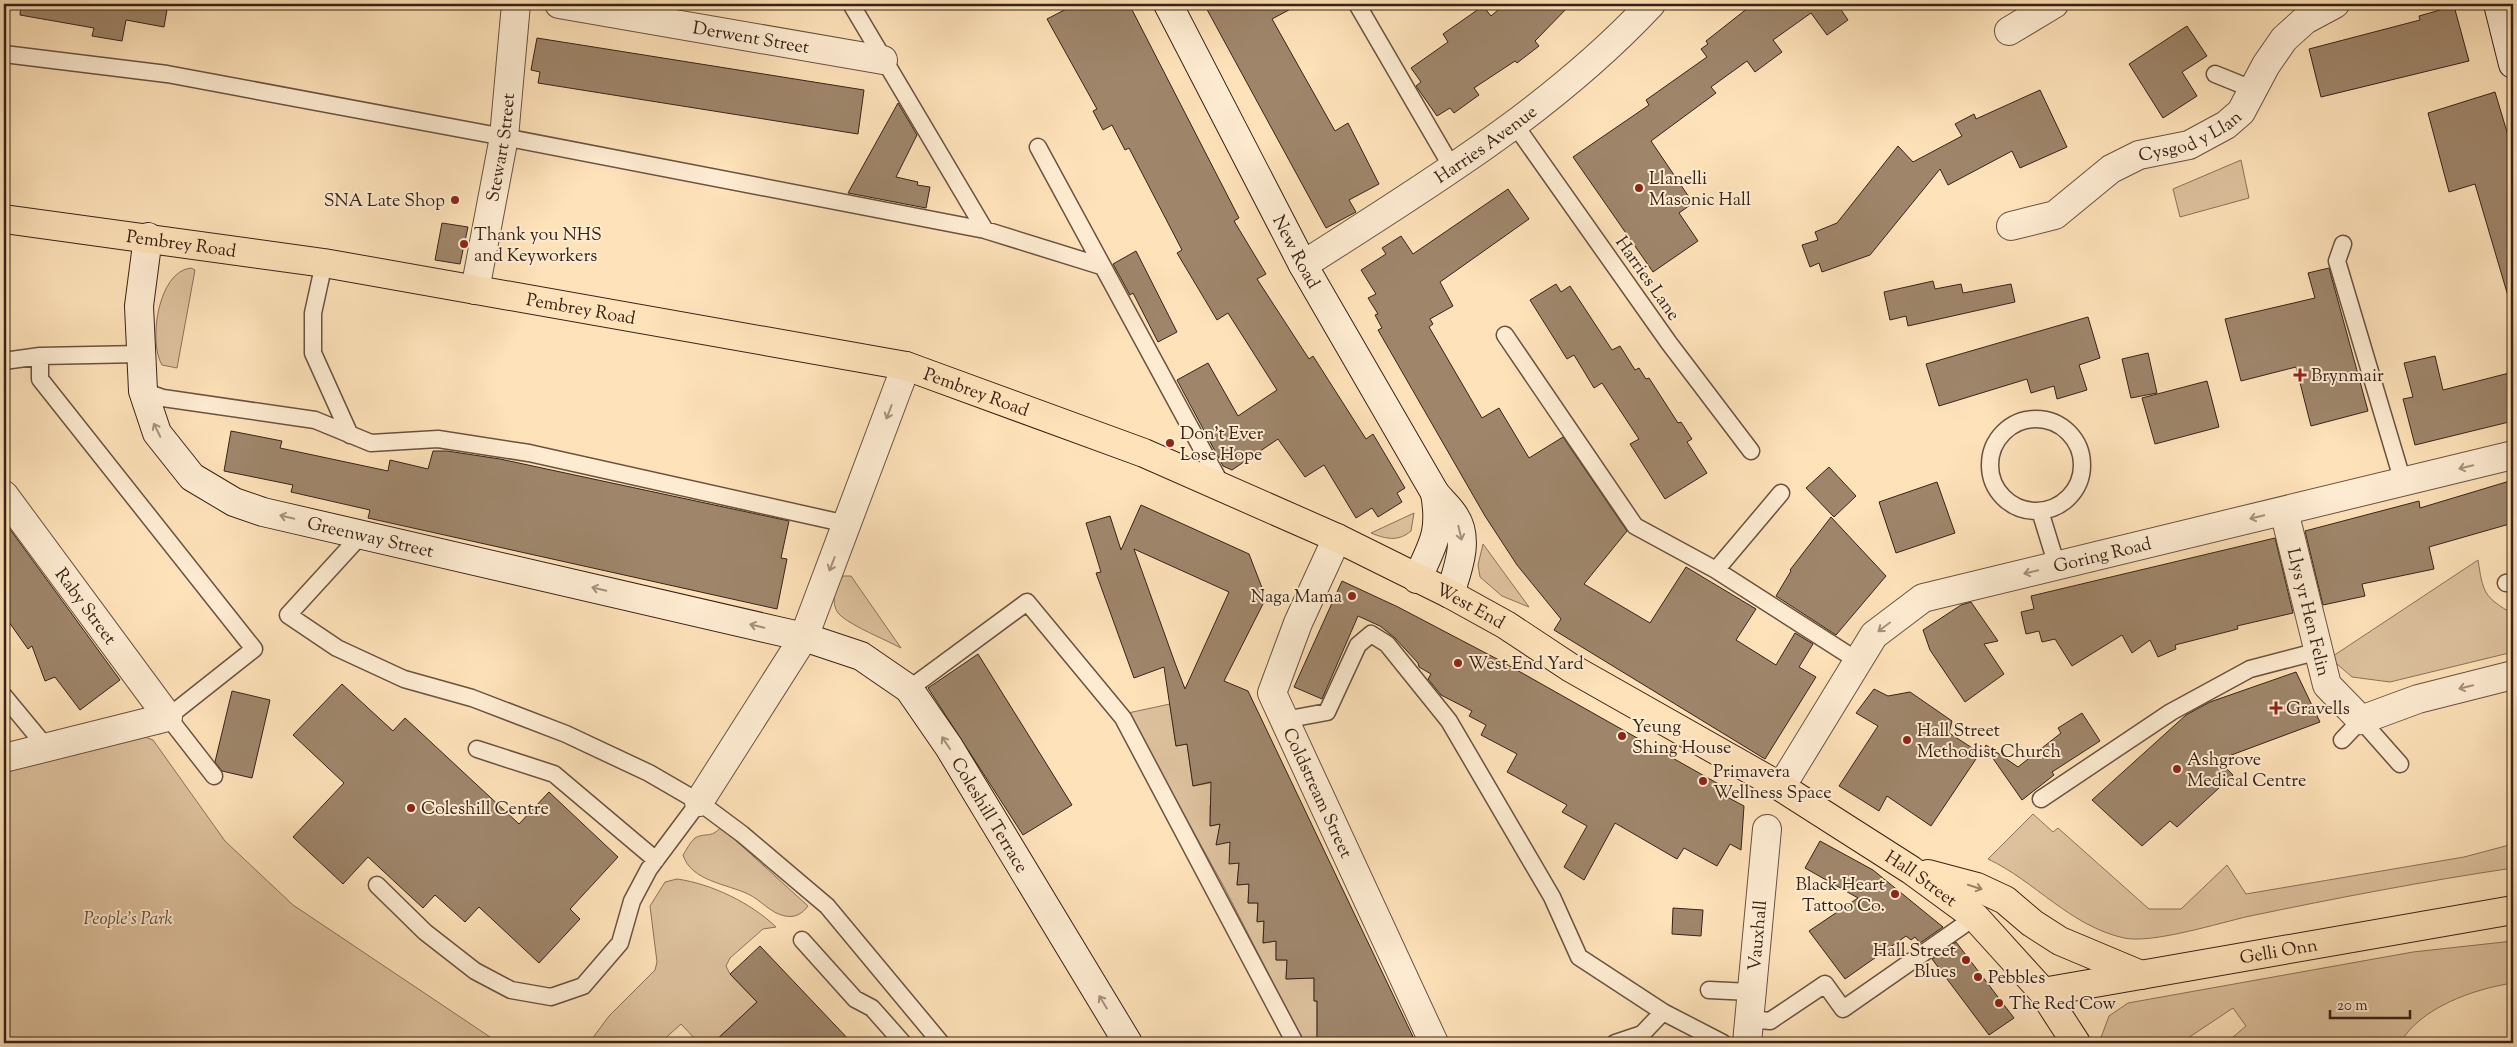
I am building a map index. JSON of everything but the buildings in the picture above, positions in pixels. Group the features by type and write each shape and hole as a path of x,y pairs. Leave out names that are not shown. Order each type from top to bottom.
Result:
{"main road":[{"name":"Pembrey Road","path":"4,219 148,237 324,263 906,366 1144,453"},
{"name":"West End","path":"1144,453 1337,538 1450,594 1506,625 1570,668 1781,787"},
{"name":"Hall Street","path":"1781,787 1910,870 1975,918 2043,992 2076,1043"},
{"path":"1910,870 1977,887 2005,900 2032,923 2060,941 2141,975"},
{"name":"Gelli Onn","path":"2043,992 2511,912"},
{"name":"Hall Street","path":"2043,992 2057,1043"}],"street":[{"name":"Stewart Street","path":"475,290 504,137 516,4"},
{"name":"Derwent Street","path":"559,4 883,60"},
{"name":"New Road","path":"1168,4 1303,265 1435,493 1456,518 1462,540 1461,557 1450,594"},
{"name":"Harries Avenue","path":"1303,265 1453,169 1515,125 1583,71 1651,4"},
{"path":"2009,31 2054,4"},
{"name":"Cysgod y Llan","path":"2011,226 2055,215 2111,168 2139,155 2189,145 2226,125 2241,112 2252,89 2284,39 2305,20 2334,4"},
{"path":"2498,4 2513,64"},
{"name":"Greenway Street","path":"148,237 139,306 143,391 156,433 192,477 234,502 249,507 804,637"},
{"path":"699,802 804,637 906,366"},
{"name":"Goring Road","path":"1781,787 1874,635 1923,598 2513,455"},
{"name":"New Road","path":"1417,579 1436,538 1439,517 1435,493"},
{"name":"Raby Street","path":"4,495 168,717"},
{"name":"Llys yr Hen Felin","path":"2284,511 2327,685 2361,720"},
{"name":"Coldstream Street","path":"1337,538 1298,623 1272,693 1434,1043"},
{"name":"Coleshill Terrace","path":"804,637 861,656 909,689 949,746 1123,1041"},
{"path":"2361,720 2418,700 2513,675"},
{"path":"4,758 168,717"},
{"name":"Vauxhall","path":"1748,1031 1766,829"}],"lane":[{"path":"851,4 985,230"},
{"path":"1357,4 1453,169"},
{"path":"4,54 167,74 504,137 985,230 1101,266"},
{"path":"2215,74 2252,89"},
{"name":"Harries Lane","path":"1515,125 1669,343 1751,451"},
{"path":"1038,148 1222,486"},
{"path":"2343,244 2337,261 2403,482"},
{"path":"324,263 313,313 313,353 350,435"},
{"path":"1505,334 1635,526 1716,570 1858,661"},
{"path":"4,360 40,356 141,354"},
{"path":"40,356 40,379 254,649 168,717 214,776"},
{"path":"143,391 163,398 315,420 371,443 438,439 529,453 847,524"},
{"path":"2032,419 2046,420 2060,426 2071,435 2079,447 2082,461 2081,476 2076,489 2066,500 2054,507 2040,511 2017,506 1999,492 1992,477 1990,461 1994,446 2004,433 2017,424 2032,419"},
{"path":"1716,570 1781,493"},
{"path":"2040,511 2057,566"},
{"path":"362,534 288,615 337,648 404,679 472,698 566,734 649,773 699,802 742,834 826,906 940,1043"},
{"path":"909,689 1027,602 1123,718 1295,1043"},
{"path":"1284,720 1326,712 1358,644 1371,634 1387,644 1449,721 1552,897 1579,957 1663,1012 1723,1043"},
{"path":"2042,799 2171,712 2250,669 2319,651"},
{"path":"4,696 47,748"},
{"path":"2342,740 2361,720 2400,764"},
{"path":"477,749 554,774 656,860"},
{"path":"377,884 424,932 475,971 511,990 550,997 583,986 620,943 632,901 656,860 699,802"},
{"path":"1748,1031 1770,1021 1825,984 1843,1009 1975,918"},
{"path":"802,940 855,999 872,1008 903,1043"},
{"path":"1709,990 1751,992"},
{"path":"1615,1043 1642,1034 1663,1012"}],"green space":[{"path":"2241,160 2249,198 2180,217 2173,189"},
{"path":"191,268 195,270 177,368 162,365 156,341 159,309 171,281 180,272"},
{"path":"1414,513 1411,531 1401,537 1387,538 1371,533"},
{"path":"1483,544 1529,607 1502,596 1480,577 1478,565"},
{"path":"2478,560 2486,593 2496,603 2513,614 2513,652 2390,682 2352,677 2330,658"},
{"path":"843,576 851,576 901,648 853,624 837,612 834,596"},
{"path":"1170,704 1176,746 1187,744 1193,786 1215,782 1216,804 1210,805 1210,826 1220,824 1217,844 1230,842 1239,863 1237,885 1249,884 1248,903 1258,903 1257,921 1264,921 1263,943 1276,941 1276,960 1287,960 1286,979 1314,978 1314,1001 1317,1001 1317,1041 1322,1043 1304,1043 1224,887 1128,713"},
{"name":"People's Park","path":"132,732 153,740 225,841 293,905 499,1043 4,1043 4,767"},
{"path":"2033,814 2053,832 2058,828 2149,909 2181,909 2227,865 2246,894 2464,857 2513,844 2513,868 2315,903 2250,916 2168,936 2136,939 2124,938 2087,924 2005,868 1988,859"},
{"path":"721,827 808,906 806,909 795,916 780,914 748,894 711,880 694,871 687,864 683,855 695,838 714,833"},
{"path":"677,879 704,885 730,896 755,910 776,927 763,929 730,958 726,966 730,974 757,1002 713,1043 699,1043 681,1024 660,1043 589,1043 609,1016 655,970 657,962 650,906 665,882"},
{"path":"2513,941 2513,983 2482,990 2450,1002 2421,1019 2409,1030 2400,1043 2230,1043 2232,1038 2246,1026 2233,1008 2185,1040 2187,1043 2099,1043 2109,1016 2128,1003 2413,952"}],"place":[{"name":"Llanelli Masonic Hall","path":"1639,188"},
{"name":"SNA Late Shop","path":"455,200"},
{"name":"Thank you NHS and Keyworkers","path":"464,244"},
{"name":"Brynmair","path":"2300,375"},
{"name":"Don't Ever Lose Hope","path":"1170,443"},
{"name":"Naga Mama","path":"1352,596"},
{"name":"West End Yard","path":"1458,663"},
{"name":"Gravells","path":"2276,708"},
{"name":"Yeung Shing House","path":"1622,736"},
{"name":"Hall Street Methodist Church","path":"1907,740"},
{"name":"Ashgrove Medical Centre","path":"2177,769"},
{"name":"Primavera Wellness Space","path":"1703,781"},
{"name":"Coleshill Centre","path":"411,808"},
{"name":"Black Heart Tattoo Co.","path":"1895,894"},
{"name":"Hall Street Blues","path":"1966,960"},
{"name":"Pebbles","path":"1978,977"},
{"name":"The Red Cow","path":"1999,1003"}]}
